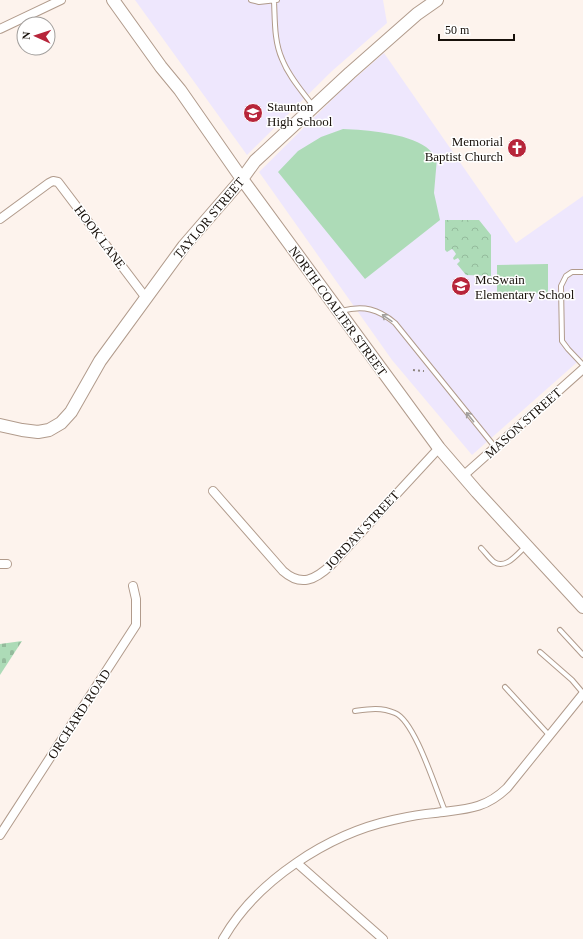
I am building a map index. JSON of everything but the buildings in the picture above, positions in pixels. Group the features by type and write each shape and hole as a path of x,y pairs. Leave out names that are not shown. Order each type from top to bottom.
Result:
{"street":[{"path":"0,29 61,0"},
{"name":"NORTH COALTER STREET","path":"113,0 161,67 180,90 242,179 439,448 583,606"},
{"name":"TAYLOR STREET","path":"0,425 38,432 49,430 60,423 71,412 100,361 184,246 242,179 255,161 314,106 412,19 438,0"},
{"name":"HOOK LANE","path":"0,219 52,181 56,181 61,184 90,226 146,298"},
{"name":"MASON STREET","path":"463,476 583,369"},
{"name":"JORDAN STREET","path":"213,490 283,571 294,579 308,580 321,574 330,565 439,448"},
{"name":"ORCHARD ROAD","path":"0,835 136,625 136,599 133,586"},
{"path":"223,939 250,901 282,873 332,843 364,829 392,820 474,808 498,796 507,788 583,693"},
{"path":"297,863 383,939"}],"lane":[{"path":"250,0 259,2 275,0 275,31 282,59 296,84 314,106"},
{"path":"583,272 572,272 566,276 561,286 562,341 583,365"},
{"path":"339,311 354,307 366,308 379,312 395,324 495,448"},
{"path":"481,548 495,563 507,564 526,545"},
{"path":"560,630 583,655"},
{"path":"540,652 572,680 583,693"},
{"path":"505,687 550,735"},
{"path":"355,711 379,708 397,714 410,728 420,748 445,812"}],"path":[{"path":"414,370 425,371"}],"shaded area":[{"name":"Staunton High School","path":"135,0 383,0 387,23 332,71 247,155"},
{"name":"McSwain Elementary School","path":"384,53 516,243 583,196 583,357 472,455 392,360 259,172 344,88"}],"green space":[{"path":"343,129 375,131 408,138 426,147 437,158 434,193 440,220 365,279 278,172 298,151 321,137"},
{"path":"445,220 479,220 491,235 491,276 466,275 457,264 460,261 458,258 454,260 453,258 456,254 454,251 452,249 447,252 445,250"},
{"path":"548,264 548,293 497,295 497,265"},
{"path":"22,641 0,675 0,644"}],"place":[{"name":"Staunton High School","path":"253,113"},
{"name":"Memorial Baptist Church","path":"517,148"},
{"name":"McSwain Elementary School","path":"461,286"}]}
